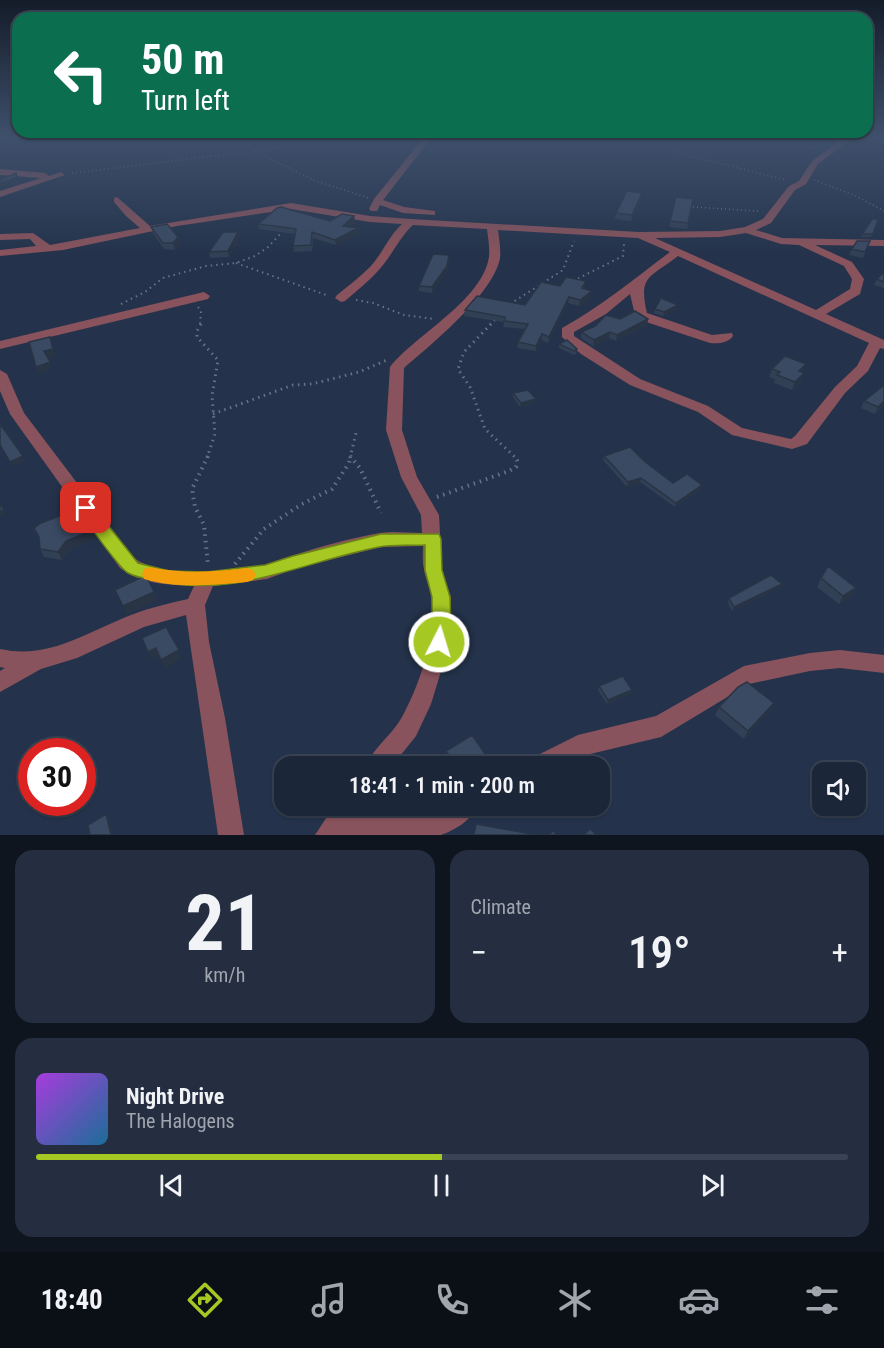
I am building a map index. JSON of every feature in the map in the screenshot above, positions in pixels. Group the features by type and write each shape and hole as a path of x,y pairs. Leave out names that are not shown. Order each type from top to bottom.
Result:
{"street":[{"path":"0,194 56,176"},
{"path":"370,219 377,201 397,176"},
{"path":"0,253 51,249 148,229 286,206 370,219 411,222 631,234 698,235 747,230 767,220 792,188 806,176"},
{"path":"117,200 129,214 148,229"},
{"path":"377,201 412,212 598,227 631,234 677,252 880,344 863,368 840,390 801,440 792,444 776,442 737,432 704,409 652,390 620,372 568,337 567,331 602,311 626,291 638,286"},
{"path":"341,298 374,269 390,249 395,236 411,222"},
{"path":"386,756 408,728 420,704 436,655 441,630 441,597 433,570 430,516 409,477 394,430 397,367 447,321 480,285 494,260 492,226"},
{"path":"747,230 764,237 798,242 884,243"},
{"path":"0,237 33,236 40,244 51,249"},
{"path":"798,242 848,264 858,279 856,291 817,315"},
{"path":"677,252 640,280 636,293 641,315 681,332 717,340 727,336"},
{"path":"0,345 81,323 138,314 204,296"},
{"path":"0,374 17,414 60,475 132,568 169,578 216,578 267,572 293,562 381,540 433,539"},
{"path":"0,682 33,663 137,621 195,605 216,578"},
{"path":"195,605 231,835"},
{"path":"0,658 11,662 33,663"},
{"path":"559,756 578,746 661,726 744,675 810,662 840,659 884,664"},
{"path":"328,835 342,816"},
{"path":"340,835 391,821 425,824 443,822 451,816"}],"path":[{"path":"305,176 377,201"},
{"path":"766,176 803,179 854,195 884,212"},
{"path":"693,207 773,212"},
{"path":"119,305 166,277 206,266 236,263 261,252 287,228"},
{"path":"507,307 520,293 555,278 567,263 575,238 574,230"},
{"path":"571,282 623,256 624,244 631,234"},
{"path":"236,263 304,289 373,303 404,315 447,321"},
{"path":"185,301 201,311 202,323 197,331 197,337 218,360 212,396 215,434 212,448 192,489 195,507 204,525 208,551 216,578 264,529 302,504 332,489 350,456 357,429"},
{"path":"425,505 427,501 509,471 516,467 518,462 514,454 485,429 470,387 458,369 464,352 501,314"},
{"path":"213,414 293,385 312,384 372,368 383,360 409,357"},
{"path":"350,456 360,468 381,513"}],"building":[{"path":"9,176 17,177 0,183 0,180"},
{"path":"627,191 642,193 632,215 616,213"},
{"path":"676,197 693,199 688,223 670,221"},
{"path":"281,207 330,221 342,214 354,216 343,226 358,228 335,240 312,232 311,245 293,246 296,229 258,224"},
{"path":"873,218 878,220 873,234 862,234"},
{"path":"167,224 178,237 173,243 163,243 151,227"},
{"path":"223,232 238,232 228,251 209,252"},
{"path":"857,241 870,241 865,252 852,249"},
{"path":"433,254 449,255 447,266 432,287 419,286"},
{"path":"884,272 884,282 877,279"},
{"path":"566,277 586,281 582,288 592,291 580,300 569,297 549,337 542,334 536,346 518,342 528,324 504,321 505,317 465,310 477,296 525,305 541,282 560,286"},
{"path":"661,298 678,305 664,312 655,309"},
{"path":"635,311 648,319 617,335 610,332 594,340 581,332 595,326 606,315 620,319"},
{"path":"50,337 53,349 44,351 50,362 36,367 29,342"},
{"path":"567,340 577,349 574,351 559,344"},
{"path":"785,356 806,364 799,371 804,373 795,382 777,375 780,372 772,369"},
{"path":"884,385 884,401 878,407 864,401"},
{"path":"528,390 536,399 521,403 513,393"},
{"path":"0,424 23,456 10,462 0,445"},
{"path":"630,447 673,483 687,474 702,485 676,503 641,478 628,482 604,456"},
{"path":"78,509 93,530 66,541 58,552 40,549 39,537 34,528 41,523"},
{"path":"828,566 856,588 843,596 821,578"},
{"path":"146,575 154,592 123,606 115,590"},
{"path":"771,575 782,584 734,607 729,598"},
{"path":"166,627 179,650 161,660 156,648 148,652 142,638"},
{"path":"623,676 632,690 608,700 599,686"},
{"path":"747,682 774,703 748,731 719,707 738,687"},
{"path":"472,735 487,756 449,756 446,751"},
{"path":"106,814 111,835 90,835 88,825"},
{"path":"476,824 531,834 531,835 474,835"},
{"path":"590,829 597,835 584,835"}],"slow traffic":[{"path":"150,574 169,578 207,579 247,575"}],"route":[{"path":"86,508 132,568 169,578 207,579 242,576 267,572 293,562 381,540 433,539 433,570 441,597 439,642"}]}
